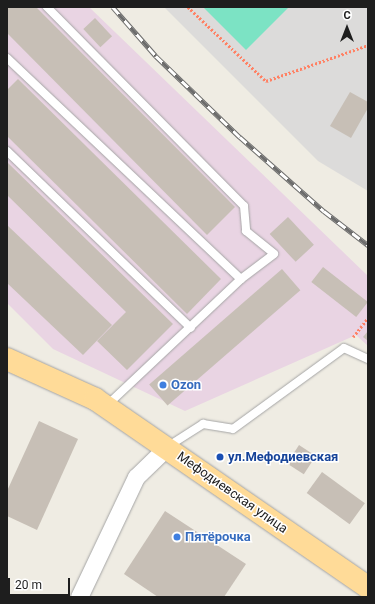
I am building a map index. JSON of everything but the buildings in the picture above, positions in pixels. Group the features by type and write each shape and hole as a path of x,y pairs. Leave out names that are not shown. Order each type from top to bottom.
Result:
{"main road":[{"name":"Мефодиевская улица","path":"7,359 100,403 167,447 368,587"}],"street":[{"path":"82,596 136,477 167,447"}],"lane":[{"path":"47,7 244,206 246,231 274,254 241,279 191,328 100,403"},
{"path":"7,58 241,279"},
{"path":"7,151 191,328"},
{"path":"167,447 203,424 233,429 344,348 368,359"}],"path":[{"path":"188,7 266,81 368,45"},
{"path":"344,348 368,318"}],"shaded area":[{"path":"7,7 89,7 368,276 368,346 356,335 185,411 53,349 7,303"},
{"path":"164,7 368,7 368,191 318,161"}],"green space":[{"path":"203,7 289,7 246,50"}],"railway":[{"path":"113,7 156,56 240,137 324,211 368,245"}],"place":[{"name":"Ozon","path":"163,385"},
{"name":"ул.Мефодиевская","path":"220,457"},
{"name":"Пятёрочка","path":"177,537"}]}
